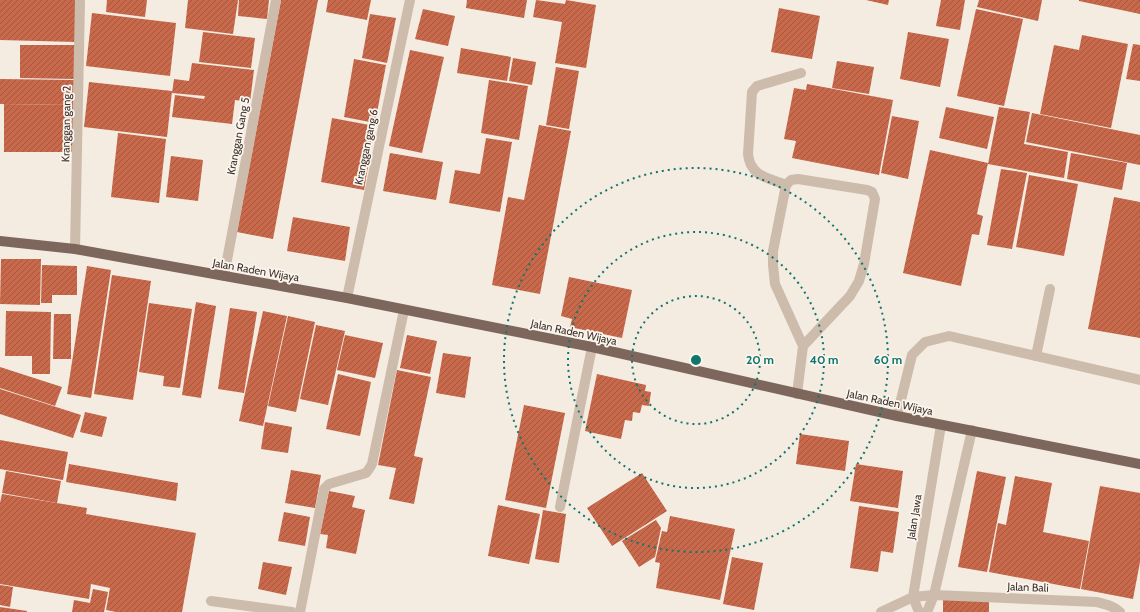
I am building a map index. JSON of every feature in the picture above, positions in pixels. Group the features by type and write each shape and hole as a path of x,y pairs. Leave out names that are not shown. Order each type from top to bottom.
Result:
{"main road":[{"name":"Jalan Raden Wijaya","path":"0,241 75,249 347,298 592,347 897,416 1140,464"}],"street":[{"name":"Kranggan gang 2","path":"75,249 80,0"},
{"name":"Kranggan Gang 5","path":"224,276 276,0"},
{"name":"Kranggan gang 6","path":"347,298 410,0"},
{"path":"786,185 756,173 749,161 748,154 752,92 757,86 801,73"},
{"path":"797,394 803,346 775,284 773,266 773,251 786,185 791,180 798,179 872,192 875,199 864,264 859,281 850,296 803,346"},
{"path":"1036,356 1050,289"},
{"path":"300,612 324,489 329,484 366,474 372,464 404,310"},
{"path":"897,416 912,355 925,342 949,336 1140,380"},
{"path":"560,507 592,347"},
{"name":"Jalan Jawa","path":"918,612 913,597 941,425"},
{"path":"927,612 934,595 972,430"},
{"name":"Jalan Bali","path":"881,612 913,597 934,595 1097,602 1108,605 1120,612"},
{"path":"211,601 292,612"}],"building":[{"path":"0,0 77,0 76,42 0,40"},
{"path":"107,0 147,0 145,17 106,12"},
{"path":"188,0 238,0 233,34 185,28"},
{"path":"239,0 269,0 267,19 238,16"},
{"path":"281,0 318,0 273,239 237,232"},
{"path":"328,0 371,0 367,20 326,12"},
{"path":"467,0 527,0 524,18 466,8"},
{"path":"536,0 565,4 566,0 596,5 586,68 555,63 562,22 533,17"},
{"path":"866,0 889,0 888,5"},
{"path":"941,0 965,0 960,30 936,26"},
{"path":"979,0 1042,0 1038,21 977,7"},
{"path":"1140,0 1140,14 1079,1"},
{"path":"779,8 820,16 812,59 771,52"},
{"path":"423,9 455,16 448,46 415,39"},
{"path":"976,9 1023,19 1004,106 957,96"},
{"path":"92,13 176,23 170,76 86,66"},
{"path":"370,14 396,18 387,63 362,58"},
{"path":"203,32 255,38 251,68 199,62"},
{"path":"908,32 949,39 940,87 900,79"},
{"path":"1082,35 1128,44 1111,128 1040,114 1054,45 1079,50"},
{"path":"1133,44 1140,45 1140,81 1126,79"},
{"path":"20,45 75,45 74,79 20,78"},
{"path":"461,48 511,57 507,81 457,73"},
{"path":"410,50 444,57 422,153 389,146"},
{"path":"513,58 536,62 532,85 509,81"},
{"path":"354,59 386,65 375,123 344,117"},
{"path":"837,61 874,67 869,94 832,88"},
{"path":"192,63 254,70 250,102 235,100 232,124 172,117 175,95 204,99 205,96 172,93 174,79 189,81"},
{"path":"556,67 579,71 569,129 546,125"},
{"path":"0,79 74,80 73,105 0,104"},
{"path":"489,80 528,86 519,140 481,133"},
{"path":"89,82 172,91 167,137 84,127"},
{"path":"807,84 893,100 879,175 792,158 796,141 784,139 794,88 806,90"},
{"path":"4,104 73,105 73,152 4,152"},
{"path":"946,107 994,117 987,149 939,138"},
{"path":"999,107 1030,112 1024,144 1068,152 1064,178 988,164"},
{"path":"1032,113 1140,135 1140,165 1026,142"},
{"path":"892,116 919,121 908,179 881,173"},
{"path":"332,118 375,126 364,190 321,182"},
{"path":"539,125 571,131 540,294 492,285 508,197 524,200"},
{"path":"118,133 166,139 159,203 111,197"},
{"path":"486,138 512,142 500,212 449,203 455,170 480,174"},
{"path":"930,150 988,163 977,214 983,216 979,235 972,234 961,286 903,273"},
{"path":"390,153 443,162 436,200 383,191"},
{"path":"1071,153 1127,163 1122,190 1067,179"},
{"path":"171,156 203,160 198,201 166,197"},
{"path":"1001,169 1027,173 1012,249 987,245"},
{"path":"1029,175 1078,184 1064,256 1016,247"},
{"path":"1114,197 1140,202 1140,338 1088,329"},
{"path":"293,217 350,227 345,261 287,251"},
{"path":"1,259 41,259 40,305 0,304"},
{"path":"42,265 77,266 77,295 52,295 52,303 41,303"},
{"path":"87,266 111,270 91,398 67,394"},
{"path":"112,275 151,281 133,400 94,394"},
{"path":"569,277 632,290 622,338 570,327 572,319 561,316"},
{"path":"196,302 216,306 201,398 182,395"},
{"path":"149,303 192,309 180,388 163,386 164,376 139,372"},
{"path":"230,308 257,312 244,393 218,389"},
{"path":"6,311 51,312 50,374 32,374 32,356 5,356"},
{"path":"263,311 287,316 263,426 239,421"},
{"path":"54,314 71,314 71,359 53,359"},
{"path":"288,316 315,322 296,412 268,406"},
{"path":"316,325 345,331 328,405 300,399"},
{"path":"345,335 383,343 375,378 337,370"},
{"path":"407,335 437,341 430,374 400,368"},
{"path":"443,353 471,357 465,398 436,393"},
{"path":"0,367 62,387 55,406 0,388"},
{"path":"397,370 431,377 414,456 423,458 414,504 389,499 396,468 378,465"},
{"path":"338,374 371,382 360,436 326,429"},
{"path":"597,374 646,385 645,391 651,392 649,406 642,405 640,413 633,412 632,421 625,420 621,439 585,431"},
{"path":"0,389 81,415 73,438 0,414"},
{"path":"524,405 565,413 546,508 505,500"},
{"path":"85,412 107,417 102,437 80,432"},
{"path":"265,422 292,427 288,453 261,449"},
{"path":"800,434 849,441 845,471 796,464"},
{"path":"0,440 68,452 63,480 0,469"},
{"path":"69,464 178,483 176,501 66,482"},
{"path":"856,464 903,471 898,508 850,501"},
{"path":"291,470 321,475 315,508 285,503"},
{"path":"6,471 61,481 57,503 2,493"},
{"path":"977,471 1006,477 987,572 958,567"},
{"path":"642,473 667,511 612,546 587,508"},
{"path":"1015,476 1052,483 1043,532 1089,541 1080,589 989,572 998,523 1006,525"},
{"path":"1100,486 1140,493 1140,562 1133,599 1081,589"},
{"path":"329,491 355,496 352,507 365,510 356,554 326,548 328,535 320,534"},
{"path":"2,494 87,508 86,514 196,533 182,612 116,612 106,610 110,588 91,584 89,599 0,584 0,503"},
{"path":"498,505 540,514 529,564 488,556"},
{"path":"859,506 899,512 893,553 881,551 878,572 850,568"},
{"path":"543,510 566,514 559,563 535,559"},
{"path":"284,512 310,517 305,546 278,541"},
{"path":"670,516 735,529 720,600 656,588 660,563 655,562 662,531 667,532"},
{"path":"656,520 661,528 655,557 639,567 622,541"},
{"path":"732,557 763,563 754,610 723,604"},
{"path":"263,562 292,567 286,595 258,589"},
{"path":"0,585 13,587 10,607 0,605"},
{"path":"93,589 108,592 104,612 72,612 74,600 90,603"},
{"path":"943,599 989,600 989,612 943,612"},
{"path":"0,607 27,611 27,612 0,612"}]}
